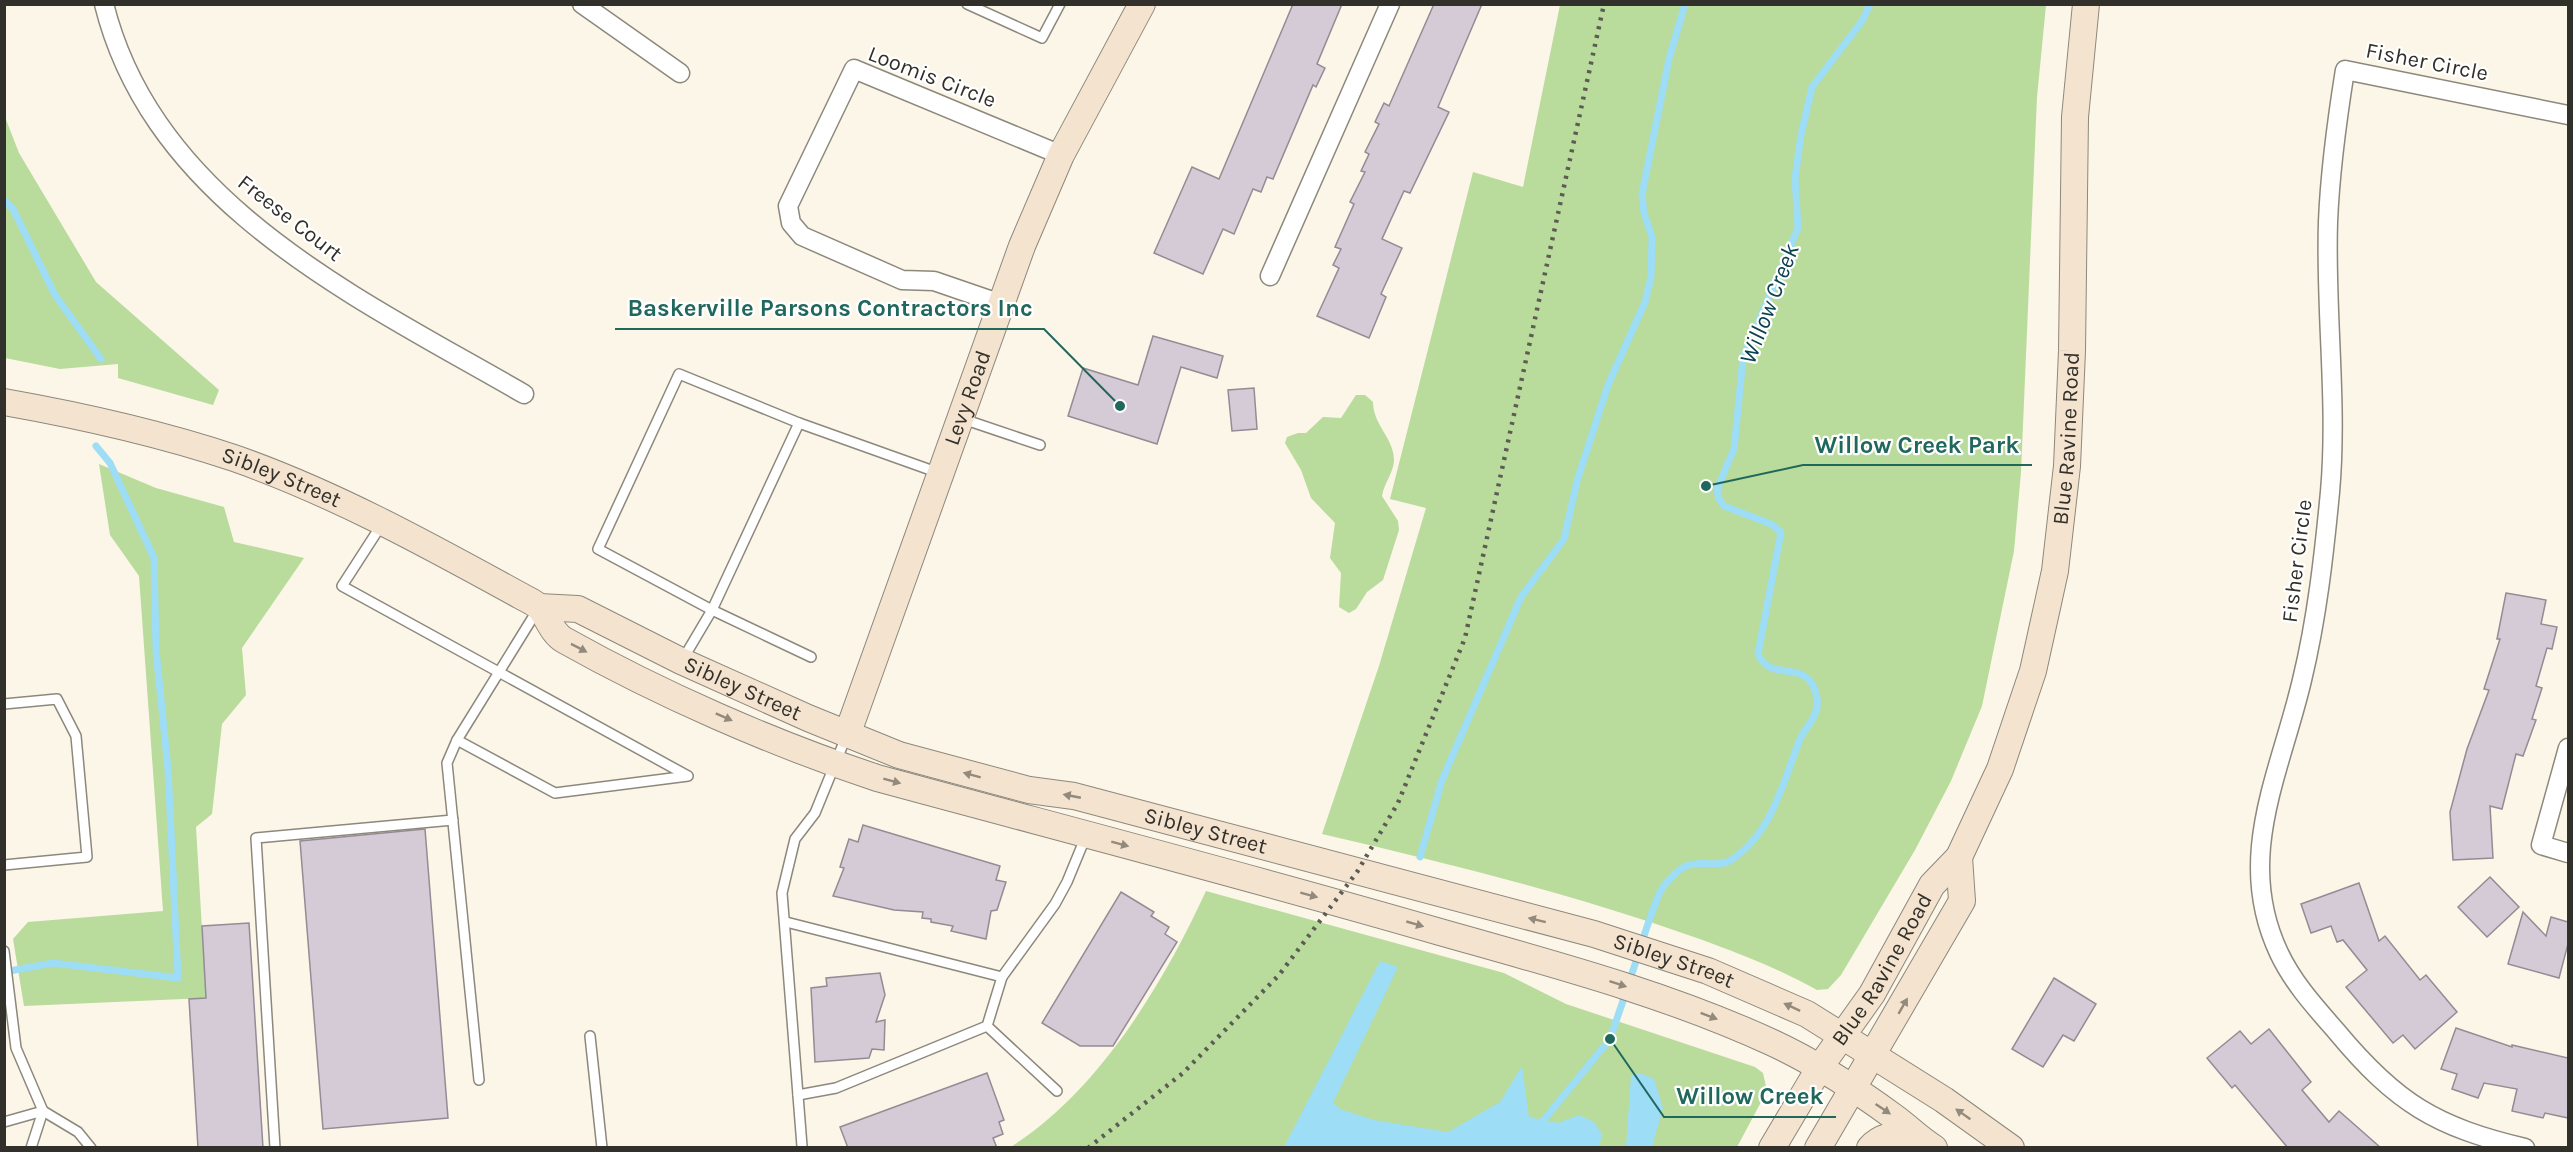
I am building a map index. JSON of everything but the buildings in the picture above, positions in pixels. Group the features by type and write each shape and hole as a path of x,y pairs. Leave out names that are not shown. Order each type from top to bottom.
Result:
{"street":[{"name":"Freese Court","path":"104,4 122,62 138,94 157,125 206,181 273,241 308,266 524,394"},
{"path":"582,4 680,73"},
{"name":"Levy Road","path":"847,735 962,419 1001,304 1061,155 1142,4"},
{"path":"1270,276 1390,4"},
{"name":"Blue Ravine Road","path":"1772,1148 1820,1068 1872,994 1932,885 1959,857 2000,769 2036,660 2055,571 2067,466 2072,351 2075,117 2086,4"},
{"name":"Loomis Circle","path":"1001,304 934,281 902,280 801,236 791,223 788,206 854,69 1061,155"},
{"name":"Fisher Circle","path":"2525,1148 2464,1132 2414,1108 2381,1082 2358,1057 2304,992 2279,954 2265,918 2259,887 2258,852 2265,814 2303,677 2324,551 2333,423 2328,222 2334,137 2345,70 2568,115"},
{"name":"Sibley Street","path":"4,402 90,417 153,433 236,459 317,491 383,523 539,607 578,609 681,661 847,735 900,755 1018,787 1074,796 1593,934 1666,957 1764,994 1808,1014 1944,1100 2010,1148"},
{"name":"Sibley Street","path":"539,607 560,638 663,690 836,764 1086,835 1351,906 1583,973 1737,1027 1820,1068 1853,1088 1934,1148"},
{"path":"2568,748 2541,845 2568,853"},
{"name":"Blue Ravine Road","path":"1818,1148 1962,901 1959,857"},
{"path":"1870,1148 1875,1142 1894,1134 1911,1133"}],"lane":[{"path":"968,4 1042,38 1060,4"},
{"path":"811,657 712,610 598,549 679,374 799,423 942,474"},
{"path":"962,419 1040,445"},
{"path":"681,661 712,610 799,423"},
{"path":"383,523 342,586 688,776 555,794 457,740"},
{"path":"479,1080 447,763 457,740 539,607"},
{"path":"4,704 57,699 76,736 87,857 4,865"},
{"path":"802,1146 782,893 795,839 815,813 847,735"},
{"path":"275,1148 256,838 453,820"},
{"path":"987,1026 1002,977 1055,904 1067,882 1086,835"},
{"path":"786,922 1002,977"},
{"path":"4,951 16,1048 42,1111 78,1132 90,1148"},
{"path":"798,1095 836,1088 987,1026"},
{"path":"987,1026 1057,1091"},
{"path":"590,1036 602,1148"},
{"path":"4,1050 16,1048"},
{"path":"4,1122 42,1111"},
{"path":"31,1148 42,1111"}],"green space":[{"path":"1560,5 2046,5 2037,97 2021,472 2014,551 1982,706 1951,781 1915,850 1841,975 1828,989 1817,990 1736,953 1612,910 1489,875 1322,834 1379,666 1426,508 1390,499 1473,172 1523,187"},
{"path":"5,117 19,153 96,282 219,390 213,405 118,378 118,364 60,369 5,358"},
{"path":"1356,395 1365,395 1373,402 1376,418 1391,445 1394,464 1382,496 1398,521 1399,530 1383,580 1367,592 1356,609 1349,613 1339,607 1341,573 1330,558 1335,523 1311,498 1301,470 1285,443 1287,437 1306,433 1323,417 1341,418"},
{"path":"99,464 156,488 224,507 234,542 304,558 242,648 246,695 222,724 212,814 196,827 206,998 24,1006 13,939 28,922 163,911 139,576 110,535"},
{"path":"1206,891 1504,973 1566,1004 1755,1067 1763,1073 1767,1091 1737,1147 1009,1148 1041,1125 1071,1098 1125,1034 1170,963"}],"water":[{"path":"1380,961 1398,967 1333,1103 1340,1109 1374,1120 1448,1132 1500,1102 1522,1066 1529,1117 1558,1123 1579,1115 1594,1122 1602,1134 1599,1147 1284,1147"},
{"path":"1640,1073 1654,1079 1663,1108 1652,1147 1626,1147 1631,1075"}],"waterway":[{"path":"1420,857 1442,780 1521,597 1564,539 1577,481 1608,385 1645,302 1651,277 1652,237 1644,213 1642,194 1669,59 1685,4"},
{"name":"Willow Creek","path":"1629,982 1650,917 1663,887 1677,872 1691,864 1721,863 1731,860 1757,836 1782,789 1800,739 1816,710 1817,698 1813,685 1806,677 1798,673 1772,668 1764,663 1758,654 1781,532 1771,524 1724,506 1719,499 1717,489 1734,449 1743,358 1798,228 1795,178 1801,135 1812,87 1862,21 1870,4"},
{"path":"4,200 13,209 55,295 101,359"},
{"path":"4,972 53,963 178,978 168,769 156,650 154,558 110,463 96,446"},
{"name":"Willow Creek","path":"1538,1127 1610,1039 1626,992"}],"railway":[{"path":"1088,1148 1183,1073 1279,975 1357,872 1398,803 1465,638 1604,4"}],"place":[{"name":"Baskerville Parsons Contractors Inc","path":"1120,406"},
{"name":"Willow Creek Park","path":"1706,486"},
{"name":"Willow Creek","path":"1610,1039"}]}
